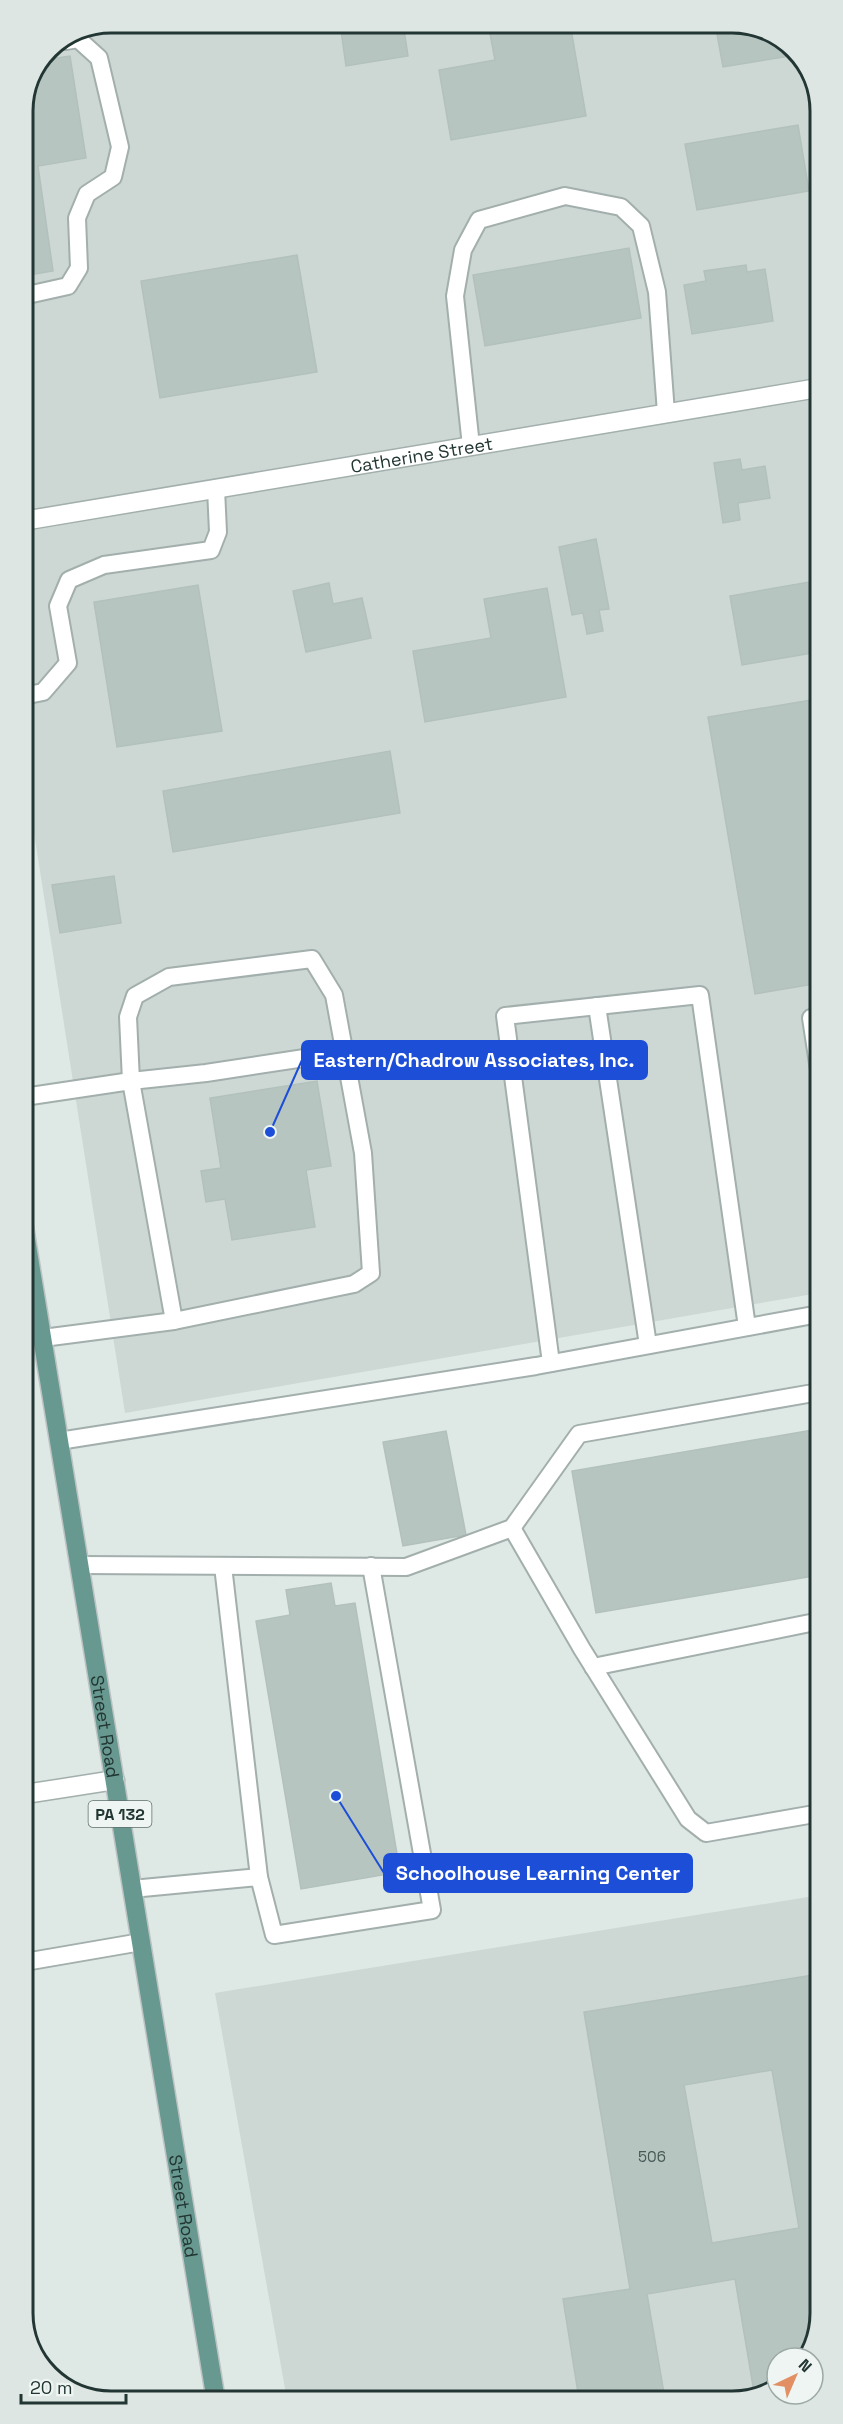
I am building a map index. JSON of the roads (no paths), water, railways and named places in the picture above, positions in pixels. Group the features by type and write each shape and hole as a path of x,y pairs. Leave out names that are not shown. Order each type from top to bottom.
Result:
{"main road":[{"name":"Street Road","path":"33,1310 42,1338 214,2391"}],"street":[{"name":"Catherine Street","path":"33,519 810,389"},
{"path":"33,1793 115,1780"}],"lane":[{"path":"33,294 69,286 78,268 77,218 87,194 113,177 120,147 99,58 79,40"},
{"path":"471,446 455,296 463,250 478,220 566,196 621,207 641,226 657,291 666,413"},
{"path":"33,694 43,692 68,663 58,606 69,580 104,565 212,550 218,531 216,489"},
{"path":"42,1338 174,1321 354,1284 371,1273 363,1153 334,995 312,960 169,977 135,996 128,1017 131,1081 174,1321"},
{"path":"551,1363 505,1016 700,995 747,1327"},
{"path":"597,1006 648,1345"},
{"path":"33,1096 344,1052"},
{"path":"59,1441 551,1363 810,1316"},
{"path":"80,1565 406,1566 512,1528 579,1434 810,1394"},
{"path":"512,1528 593,1667 688,1819 706,1833 810,1815"},
{"path":"223,1566 259,1877 274,1935 432,1910 370,1566"},
{"path":"593,1667 810,1623"},
{"path":"132,1889 259,1877"},
{"path":"33,1961 141,1942"}],"place":[{"name":"Eastern/Chadrow Associates, Inc.","path":"270,1132"},
{"name":"Schoolhouse Learning Center","path":"336,1796"}]}
